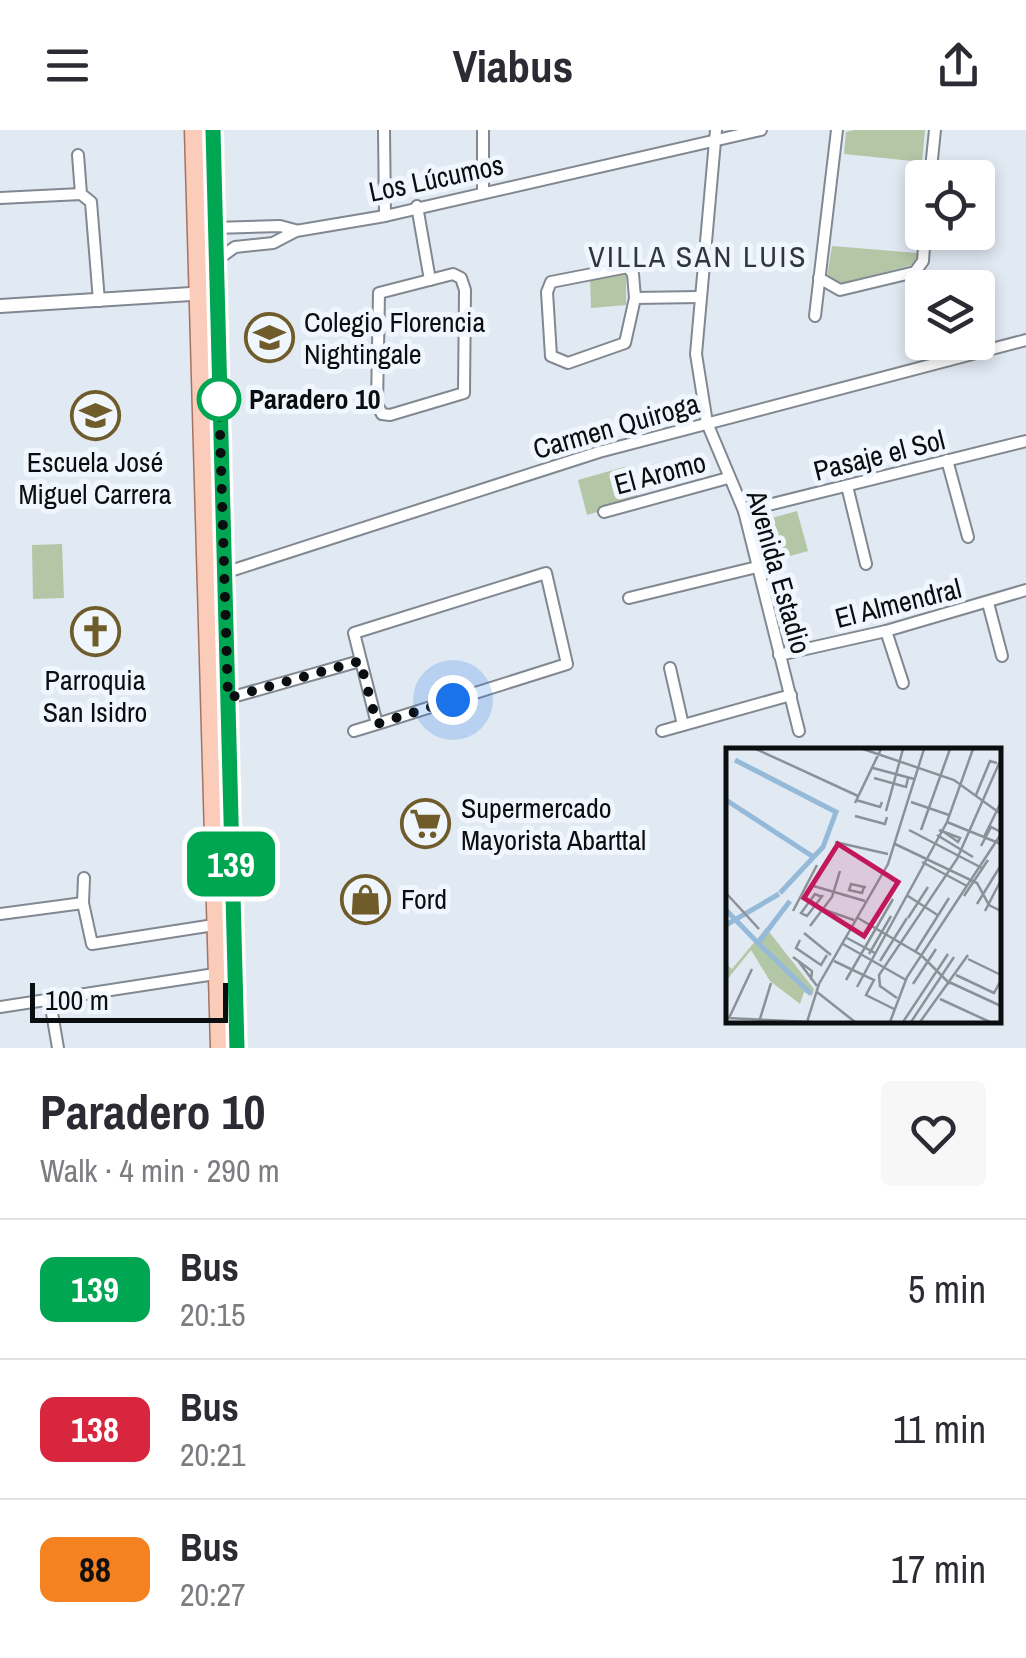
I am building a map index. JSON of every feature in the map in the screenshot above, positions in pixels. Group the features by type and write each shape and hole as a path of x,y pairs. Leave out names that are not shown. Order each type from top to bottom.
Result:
{"main road":[{"path":"194,130 196,228 207,293 224,573 237,1048"},
{"path":"213,130 217,260 207,293 214,925 220,1048"}],"street":[{"path":"384,130 385,216"},
{"path":"483,130 483,192"},
{"name":"Los Lúcumos","path":"217,260 236,247 273,243 296,231 385,216 715,136 761,130"},
{"path":"814,316 837,130"},
{"path":"932,160 936,130"},
{"name":"Avenida Estadio","path":"715,136 696,354 707,423 744,511 799,730"},
{"path":"78,155 81,194"},
{"path":"0,198 81,194 91,202 99,301"},
{"path":"418,206 430,280"},
{"name":"Los Lúcumos","path":"196,228 280,226 296,231"},
{"path":"820,278 840,290 914,272 923,261 924,250"},
{"path":"628,267 634,274 635,298 630,336 619,348 568,363 552,356 548,292 552,282 628,267"},
{"path":"453,274 461,278 465,290 464,393 390,416 382,414 377,404 376,301 388,288 430,280 453,274"},
{"path":"0,306 207,293"},
{"path":"635,298 699,297"},
{"name":"Carmen Quiroga","path":"224,573 598,452 1026,340"},
{"name":"Pasaje el Sol","path":"744,511 1026,441"},
{"path":"947,460 968,537"},
{"name":"El Aromo","path":"604,512 728,478"},
{"path":"847,486 866,564"},
{"path":"630,598 758,568"},
{"path":"354,731 377,724 567,664 546,573 354,633 377,724"},
{"name":"El Almendral","path":"779,655 886,631 1026,590"},
{"path":"988,603 1002,656"},
{"path":"886,631 903,683"},
{"path":"228,698 360,661"},
{"path":"670,668 683,725"},
{"path":"662,731 791,696"},
{"path":"84,878 83,904 92,942 214,925"},
{"path":"0,914 83,904"},
{"path":"0,1007 215,974"},
{"path":"50,1002 58,1048"}],"green space":[{"path":"925,130 922,160 844,154 846,132"},
{"path":"832,246 918,253 916,264 839,284 827,277"},
{"path":"626,273 626,305 591,308 590,278"},
{"path":"631,465 638,500 587,515 578,480"},
{"path":"797,511 808,551 772,561 761,521"},
{"path":"62,544 64,598 33,599 32,545"}],"bus line":[{"name":"139","path":"213,130 237,1048"}],"place":[{"name":"Colegio Florencia Nightingale","path":"269,338"},
{"name":"Paradero 10","path":"219,399"},
{"name":"Escuela José Miguel Carrera","path":"95,415"},
{"name":"Parroquia San Isidro","path":"95,632"},
{"name":"Supermercado Mayorista Abarttal","path":"426,824"},
{"name":"Ford","path":"366,899"}],"district":[{"name":"VILLA SAN LUIS","path":"698,256"}],"route":[{"path":"219,399 228,698 360,661 377,724 453,700"}]}
